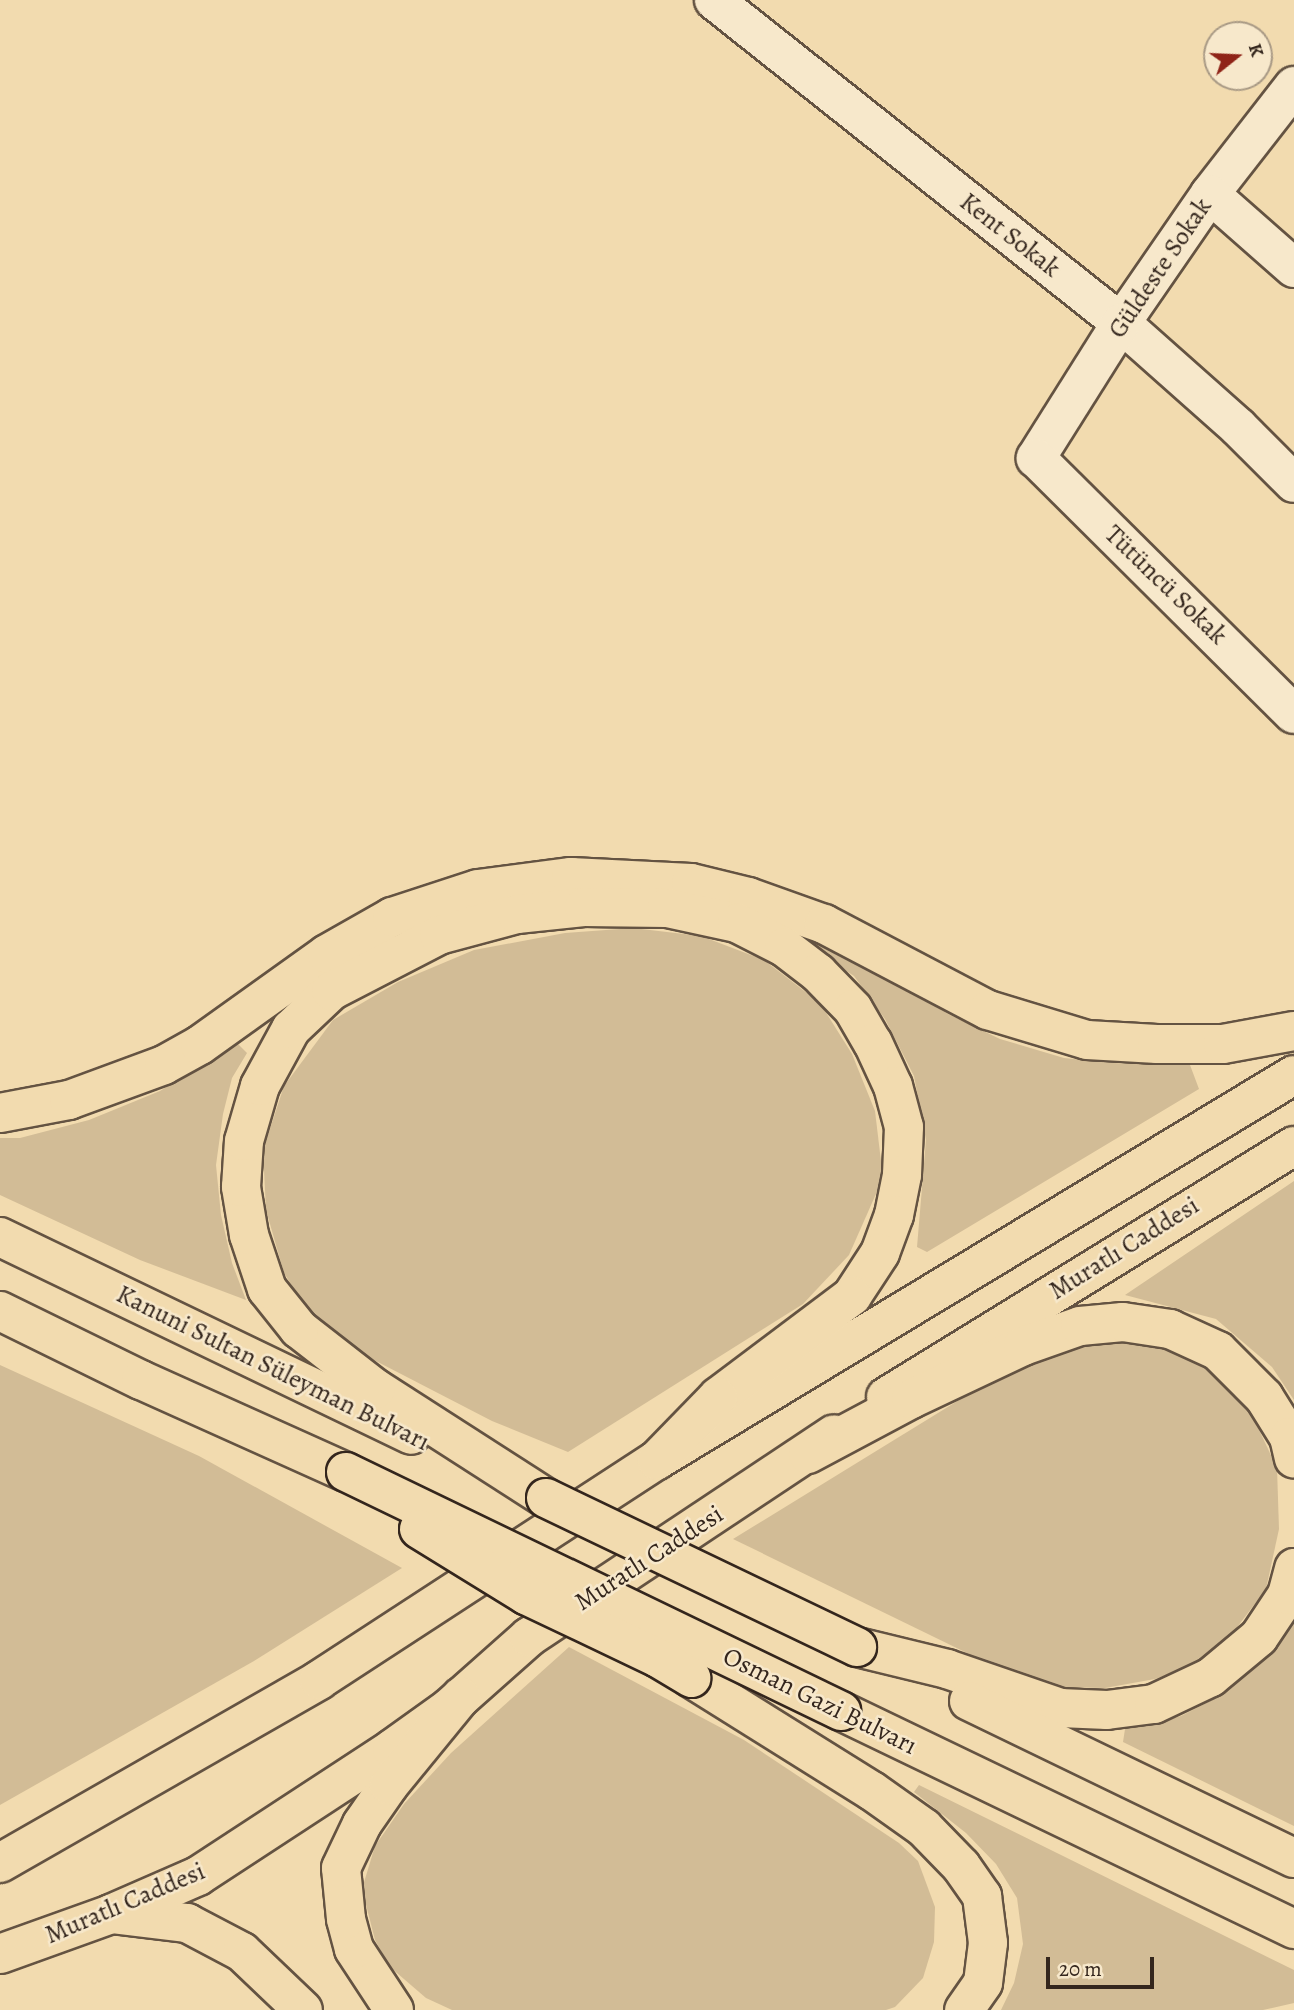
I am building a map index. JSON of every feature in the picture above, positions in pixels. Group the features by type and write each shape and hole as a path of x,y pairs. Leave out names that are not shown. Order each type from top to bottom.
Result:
{"main road":[{"path":"0,1113 69,1100 164,1065 200,1045 327,954 392,917 478,889 571,877 628,877 691,883 748,897 824,924 988,1010 1087,1040 1223,1044 1294,1031"},
{"path":"657,1460 718,1397 852,1296 880,1253 894,1214 902,1175 904,1127 893,1086 853,1009 818,973 784,947 737,923 667,908 584,907 517,914 439,935 331,991 291,1029 260,1086 244,1141 241,1187 249,1235 267,1289 299,1329 376,1389 546,1498 1294,1858"},
{"path":"0,1863 319,1680 657,1460 1294,1075"},
{"name":"Muratlı Caddesi","path":"0,1954 111,1914 198,1876 392,1749 461,1697 529,1637 808,1454 888,1395 1294,1146"},
{"name":"Kanuni Sultan Süleyman Bulvarı","path":"0,1237 546,1498"},
{"path":"0,1311 141,1380 346,1472 397,1514 457,1556 527,1595 658,1658 872,1791 924,1828 961,1866 982,1896 988,1943 983,1983 964,2010"},
{"path":"808,1454 911,1399 1023,1346 1080,1326 1123,1322 1170,1329 1218,1351 1264,1396 1289,1437 1294,1458"},
{"path":"0,1336 141,1380"},
{"name":"Osman Gazi Bulvarı","path":"346,1472 1294,1929"},
{"path":"857,1647 947,1669 1060,1708 1107,1710 1154,1704 1211,1677 1259,1637 1287,1595 1294,1568"},
{"path":"394,2010 354,1949 346,1919 341,1868 362,1824 389,1785 461,1697"},
{"path":"111,1914 187,1923 242,1952 303,2010"}],"street":[{"name":"Kent Sokak","path":"714,0 1121,323 1238,427 1294,483"},
{"name":"Güldeste Sokak","path":"1036,458 1121,323 1210,194 1294,86"},
{"path":"1210,194 1294,268"},
{"name":"Tütüncü Sokak","path":"1036,458 1294,713"}],"shaded area":[{"path":"633,928 701,936 764,960 820,1003 852,1054 875,1111 883,1178 849,1255 803,1304 568,1452 492,1421 343,1344 305,1307 284,1273 266,1210 263,1150 284,1086 333,1020 398,982 474,950 565,933"},
{"path":"803,932 879,972 948,1014 1000,1039 1064,1058 1112,1063 1190,1065 1199,1089 927,1252 917,1247 926,1140 914,1076 885,1019 854,976 798,939"},
{"path":"237,1043 247,1053 232,1078 223,1114 216,1165 221,1215 232,1263 246,1300 140,1260 0,1195 0,1138 20,1138 89,1120 160,1091"},
{"path":"1294,1181 1294,1400 1272,1367 1216,1319 1125,1295"},
{"path":"1110,1338 1170,1347 1219,1373 1253,1417 1277,1468 1279,1529 1266,1589 1232,1634 1196,1664 1155,1679 1105,1688 1057,1687 1006,1672 733,1539 977,1389 1066,1349"},
{"path":"0,1365 199,1456 402,1568 254,1661 0,1805"},
{"path":"1294,1618 1294,1826 1123,1742 1125,1729 1148,1726 1181,1716 1222,1695 1266,1654"},
{"path":"569,1647 744,1740 899,1843 918,1861 935,1907 934,1942 923,1978 895,2007 886,2010 452,2010 426,1998 390,1967 375,1940 362,1889 375,1846 404,1804 451,1753"},
{"path":"919,1785 1294,1970 1294,2003 1263,2010 1001,2010 1014,1983 1023,1944 1017,1898 996,1864 966,1833 914,1792"}]}
